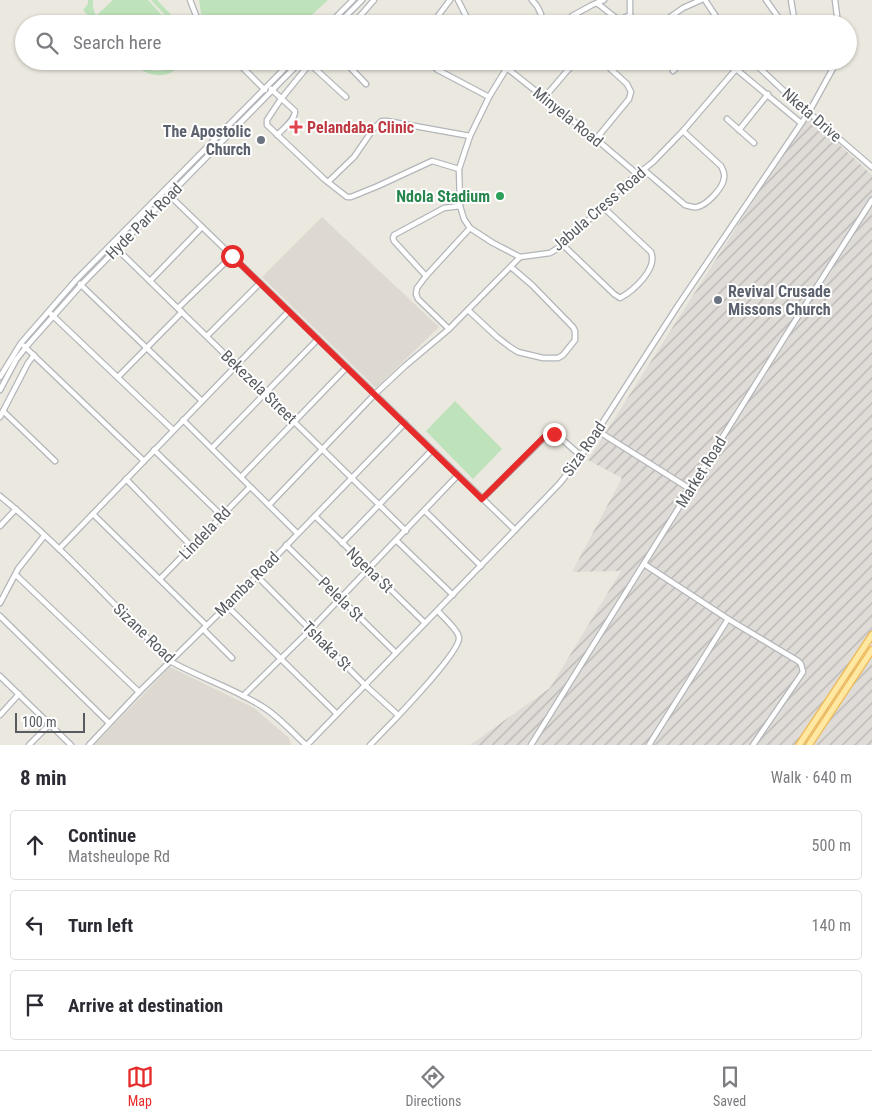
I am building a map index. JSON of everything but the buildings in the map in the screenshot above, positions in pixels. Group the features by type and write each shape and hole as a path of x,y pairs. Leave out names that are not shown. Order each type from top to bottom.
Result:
{"main road":[{"path":"799,745 872,636"},
{"path":"809,745 872,650"}],"street":[{"path":"190,0 196,15"},
{"path":"338,15 352,0"},
{"path":"347,15 362,0"},
{"path":"361,15 374,0"},
{"path":"439,15 450,0"},
{"path":"458,0 466,15"},
{"path":"532,0 538,6 540,15"},
{"path":"597,3 604,0"},
{"path":"630,0 630,15"},
{"path":"673,15 701,0"},
{"path":"705,0 715,15"},
{"path":"766,0 777,15"},
{"path":"791,0 794,15"},
{"path":"835,0 837,15"},
{"path":"573,15 590,2 597,3 612,15"},
{"path":"246,70 271,93 281,98 296,113 277,135"},
{"name":"Hyde Park Road","path":"0,378 21,343 76,280 283,70"},
{"name":"Hyde Park Road","path":"0,390 16,360 26,347 81,285 293,70"},
{"path":"304,70 281,98 267,120 267,125 344,195 351,197 432,161 459,169"},
{"path":"319,70 346,97"},
{"path":"353,70 366,84"},
{"path":"438,70 490,97"},
{"path":"269,505 375,394 448,330 520,257 470,228 464,219 460,206 459,169 470,136 505,70"},
{"name":"Minyela Road","path":"509,70 637,174"},
{"path":"544,98 568,70"},
{"path":"596,139 629,99 631,92 627,84 612,70"},
{"name":"Jabula Cress Road","path":"520,257 550,253 563,245 624,185 653,162 683,131 735,70"},
{"path":"737,70 801,123"},
{"name":"Nketa Drive","path":"762,70 872,167"},
{"name":"Siza Road","path":"306,745 453,596 560,483 598,431 677,308 809,112 832,70"},
{"path":"739,130 768,94"},
{"path":"727,119 754,143"},
{"path":"328,182 354,157 374,128 382,121 470,136"},
{"path":"644,170 690,207 696,208 711,199 722,184 724,179 723,170 683,131"},
{"path":"165,191 515,530"},
{"name":"Market Road","path":"532,745 872,200"},
{"path":"426,276 394,241 394,235 444,208 460,206"},
{"path":"563,245 614,294 620,298 626,295 647,273 653,258 651,252 603,207"},
{"path":"150,281 202,227"},
{"path":"448,330 418,299 416,294 417,288 470,228"},
{"name":"Bekezela Street","path":"112,244 406,531"},
{"path":"118,377 232,256"},
{"path":"468,310 514,350 543,358 558,358 563,355 575,340 573,327 532,285 510,267"},
{"path":"76,280 202,401"},
{"path":"207,336 260,283"},
{"path":"48,311 173,430"},
{"path":"59,549 289,311"},
{"path":"212,448 318,339"},
{"path":"21,343 144,461"},
{"path":"0,416 34,355"},
{"path":"241,477 347,367"},
{"path":"3,411 55,461"},
{"path":"183,420 297,533"},
{"name":"Mamba Road","path":"89,745 139,692 257,576 405,423"},
{"path":"598,431 690,489"},
{"path":"482,499 547,434 552,433 558,436 581,456"},
{"path":"154,450 222,516"},
{"path":"342,544 432,450"},
{"path":"243,696 281,660 425,512 458,475"},
{"path":"126,479 192,547"},
{"name":"Lindela Rd","path":"160,579 250,486"},
{"name":"Sizane Road","path":"0,496 59,549 170,661 187,671 243,696 270,712 306,745"},
{"path":"0,526 16,509"},
{"path":"425,512 481,566"},
{"path":"93,514 160,579 232,658"},
{"name":"Ngena St","path":"314,516 425,623"},
{"path":"0,603 18,569 44,536"},
{"path":"396,541 453,596"},
{"name":"Pelela St","path":"286,546 396,653"},
{"path":"644,564 728,619 798,661 803,668 803,672 753,745"},
{"path":"16,575 139,692"},
{"name":"Tshaka St","path":"257,576 398,716"},
{"path":"227,606 337,714"},
{"path":"370,745 444,665 459,642 458,632 438,611"},
{"path":"0,616 109,723"},
{"path":"649,745 728,619"},
{"path":"0,676 71,745"},
{"path":"0,715 19,694"},
{"path":"29,745 50,724"}],"shaded area":[{"path":"809,117 872,175 872,745 470,745 550,688 621,571 572,572 622,478 588,460 773,170"},
{"path":"322,217 439,327 376,388 262,277"},
{"path":"170,667 254,708 289,738 291,745 94,745"}],"green space":[{"path":"88,0 93,0 96,15 88,15 83,10 88,4"},
{"path":"113,0 148,0 162,15 97,15"},
{"path":"151,0 157,0 171,15 165,15"},
{"path":"199,0 328,0 312,15 201,14"},
{"path":"142,70 174,70 164,75 151,74"},
{"path":"455,401 502,449 473,479 426,431"}],"place":[{"name":"Pelandaba Clinic","path":"296,127"},
{"name":"The Apostolic Church","path":"261,140"},
{"name":"Ndola Stadium","path":"500,196"},
{"name":"Revival Crusade Missons Church","path":"718,300"}],"route":[{"path":"232,256 482,499 547,434 554,434"}]}
